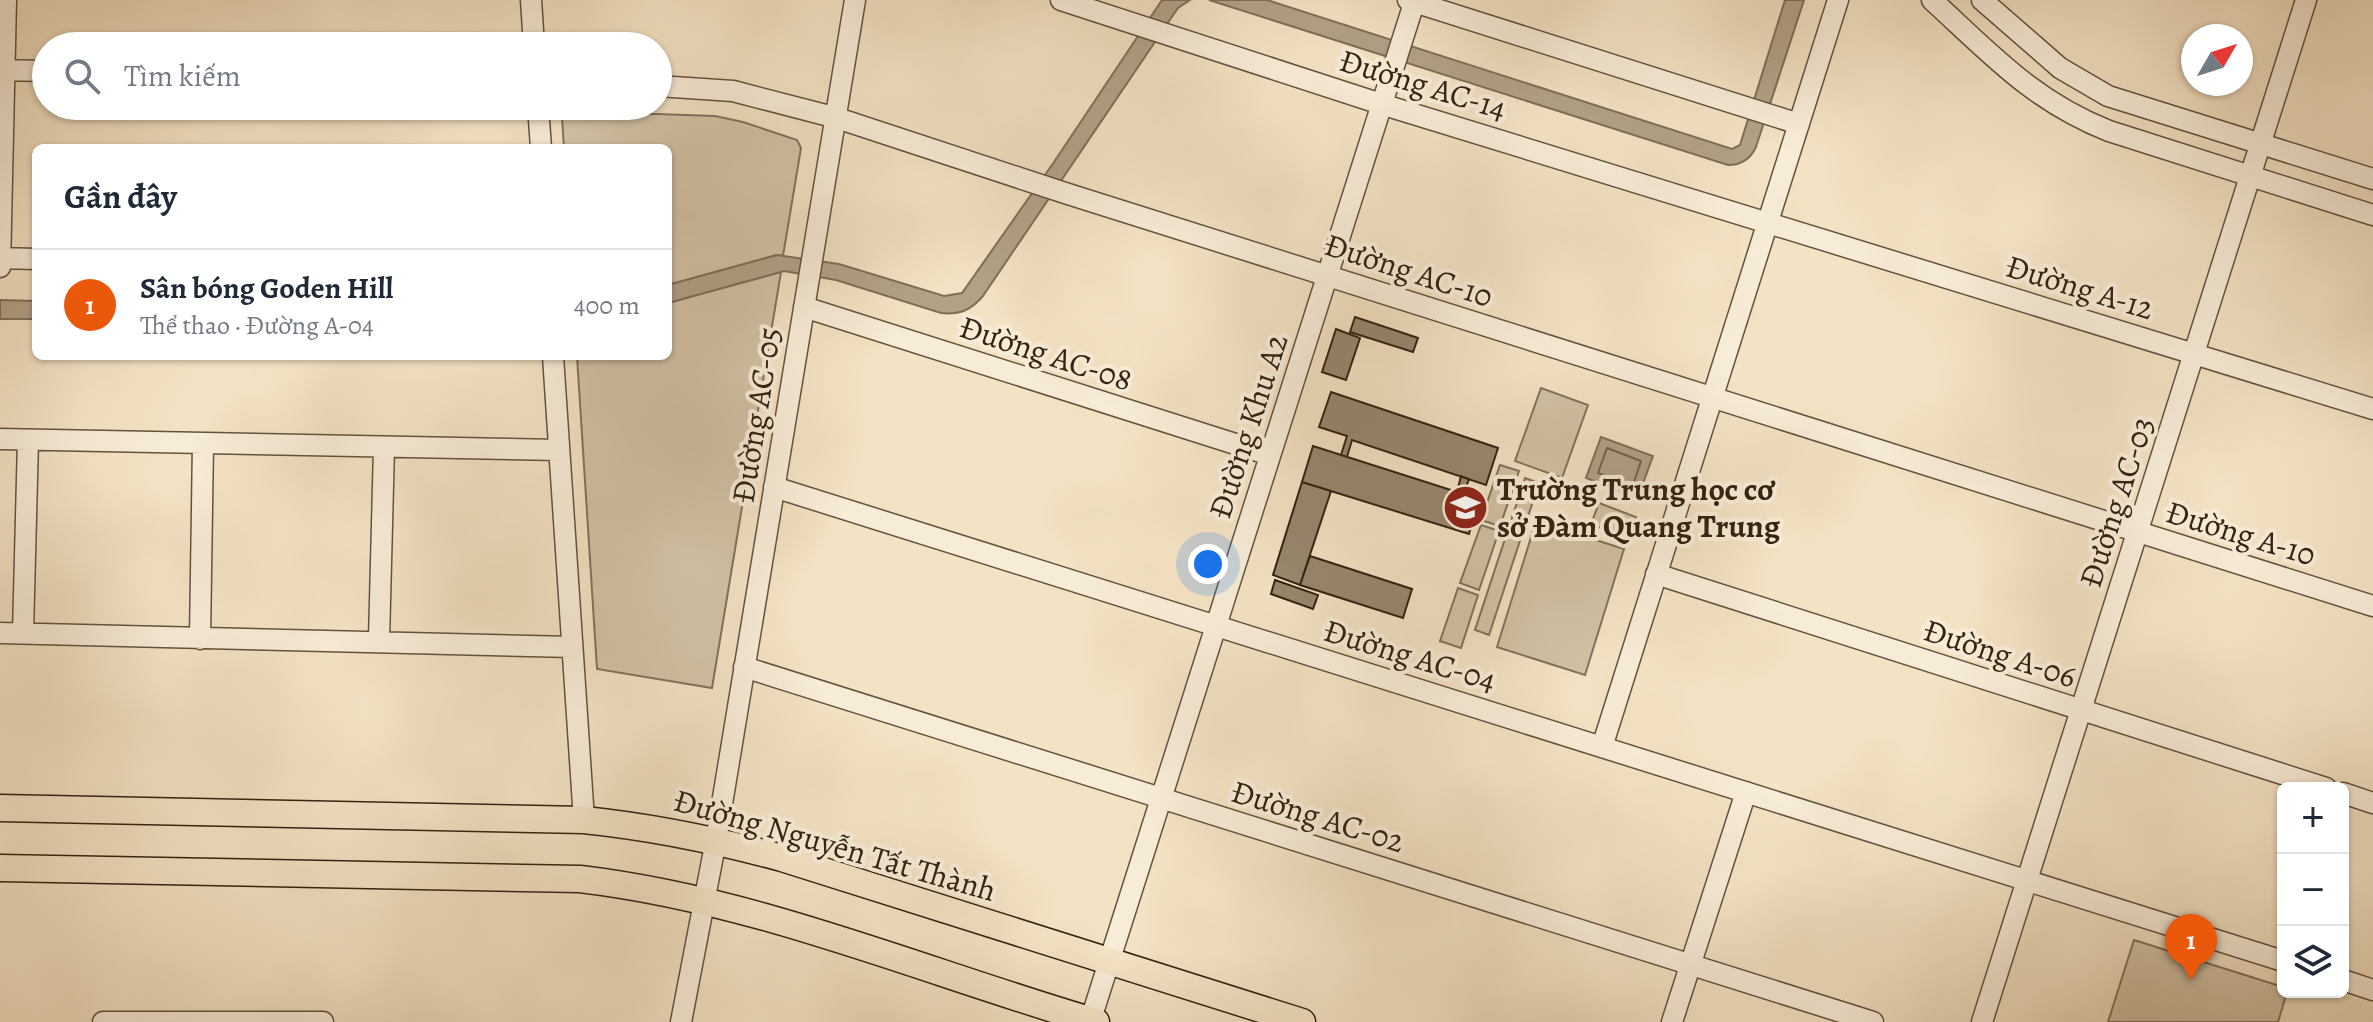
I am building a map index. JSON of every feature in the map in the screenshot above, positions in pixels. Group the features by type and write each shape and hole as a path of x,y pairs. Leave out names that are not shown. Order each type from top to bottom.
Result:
{"main road":[{"name":"Đường Nguyễn Tất Thành","path":"0,808 584,820 650,827 716,840 1302,1022"},
{"path":"0,868 580,879 642,886 705,899 1092,1021"}],"street":[{"path":"0,267 2,70 6,0"},
{"path":"531,0 533,32"},
{"name":"Đường AC-05","path":"681,1022 716,840 855,0"},
{"name":"Đường AC-14","path":"1061,0 1381,104 1768,222"},
{"path":"1602,747 1838,0"},
{"path":"1932,0 2030,89 2082,120 2373,215"},
{"path":"1982,0 2036,50 2083,83 2133,104 2373,179"},
{"name":"Đường AC-03","path":"1982,1022 2306,0"},
{"path":"1412,1 1799,124"},
{"name":"Đường Khu A2","path":"1092,1021 1412,1"},
{"path":"2,70 32,71"},
{"name":"Đường AC-10","path":"672,87 733,91 837,118 2138,532"},
{"path":"539,120 541,144"},
{"name":"Đường A-12","path":"1768,222 2373,409"},
{"path":"0,258 32,259"},
{"name":"Đường AC-08","path":"806,298 1270,455"},
{"path":"553,360 584,820"},
{"path":"0,439 559,450"},
{"path":"23,633 28,440"},
{"path":"200,639 203,443"},
{"path":"379,640 384,447"},
{"name":"Đường AC-04","path":"774,487 2277,959"},
{"name":"Đường A-10","path":"2138,532 2373,606"},
{"name":"Đường A-06","path":"1656,574 2307,782"},
{"path":"0,633 572,647"},
{"name":"Đường AC-02","path":"744,667 1873,1022"},
{"path":"1672,1022 1746,792"},
{"path":"2349,795 2373,803"},
{"path":"2349,982 2373,990"},
{"path":"103,1022 323,1022"}],"shaded area":[{"path":"672,115 715,116 797,140 801,148 783,256 777,255 672,284 672,144 564,144 562,120 672,120"},
{"path":"781,272 712,688 597,669 577,360 672,360 672,302"},
{"path":"1541,388 1588,405 1562,478 1515,461"},
{"path":"1500,465 1519,471 1500,526 1481,520"},
{"path":"1525,478 1539,483 1489,635 1475,630"},
{"path":"1599,503 1636,517 1628,538 1591,524"},
{"path":"1536,521 1624,549 1585,675 1497,647"},
{"path":"1481,525 1499,531 1479,590 1460,583"},
{"path":"1458,588 1478,595 1461,648 1440,641"},
{"path":"2134,940 2277,985 2277,998 2285,998 2278,1022 2108,1022"}],"water":[{"path":"1162,0 1190,0 1178,8 983,296 969,308 941,313 836,280 784,271 672,302 672,284 777,255 839,264 944,296 962,293"},
{"path":"1209,0 1267,0 1732,149 1740,145 1785,0 1804,0 1756,147 1745,161 1728,165"},
{"path":"0,300 32,301 32,319 0,319"},
{"path":"1601,437 1653,456 1638,497 1586,478"}],"building":[{"path":"1355,317 1418,338 1413,352 1350,332"},
{"path":"1336,329 1360,338 1346,380 1322,372"},
{"path":"1331,392 1498,448 1486,485 1352,440 1347,457 1341,455 1347,436 1319,427"},
{"path":"1313,446 1457,492 1461,476 1469,479 1463,496 1479,501 1469,534 1302,482"},
{"path":"1302,482 1331,491 1300,585 1273,575"},
{"path":"1310,556 1412,589 1403,618 1300,585"},
{"path":"1275,580 1318,595 1313,609 1271,594"}],"place":[{"name":"Trường Trung học cơ sở Đàm Quang Trung","path":"1466,507"},
{"name":"Sân bóng Goden Hill","path":"2191,980"}]}
